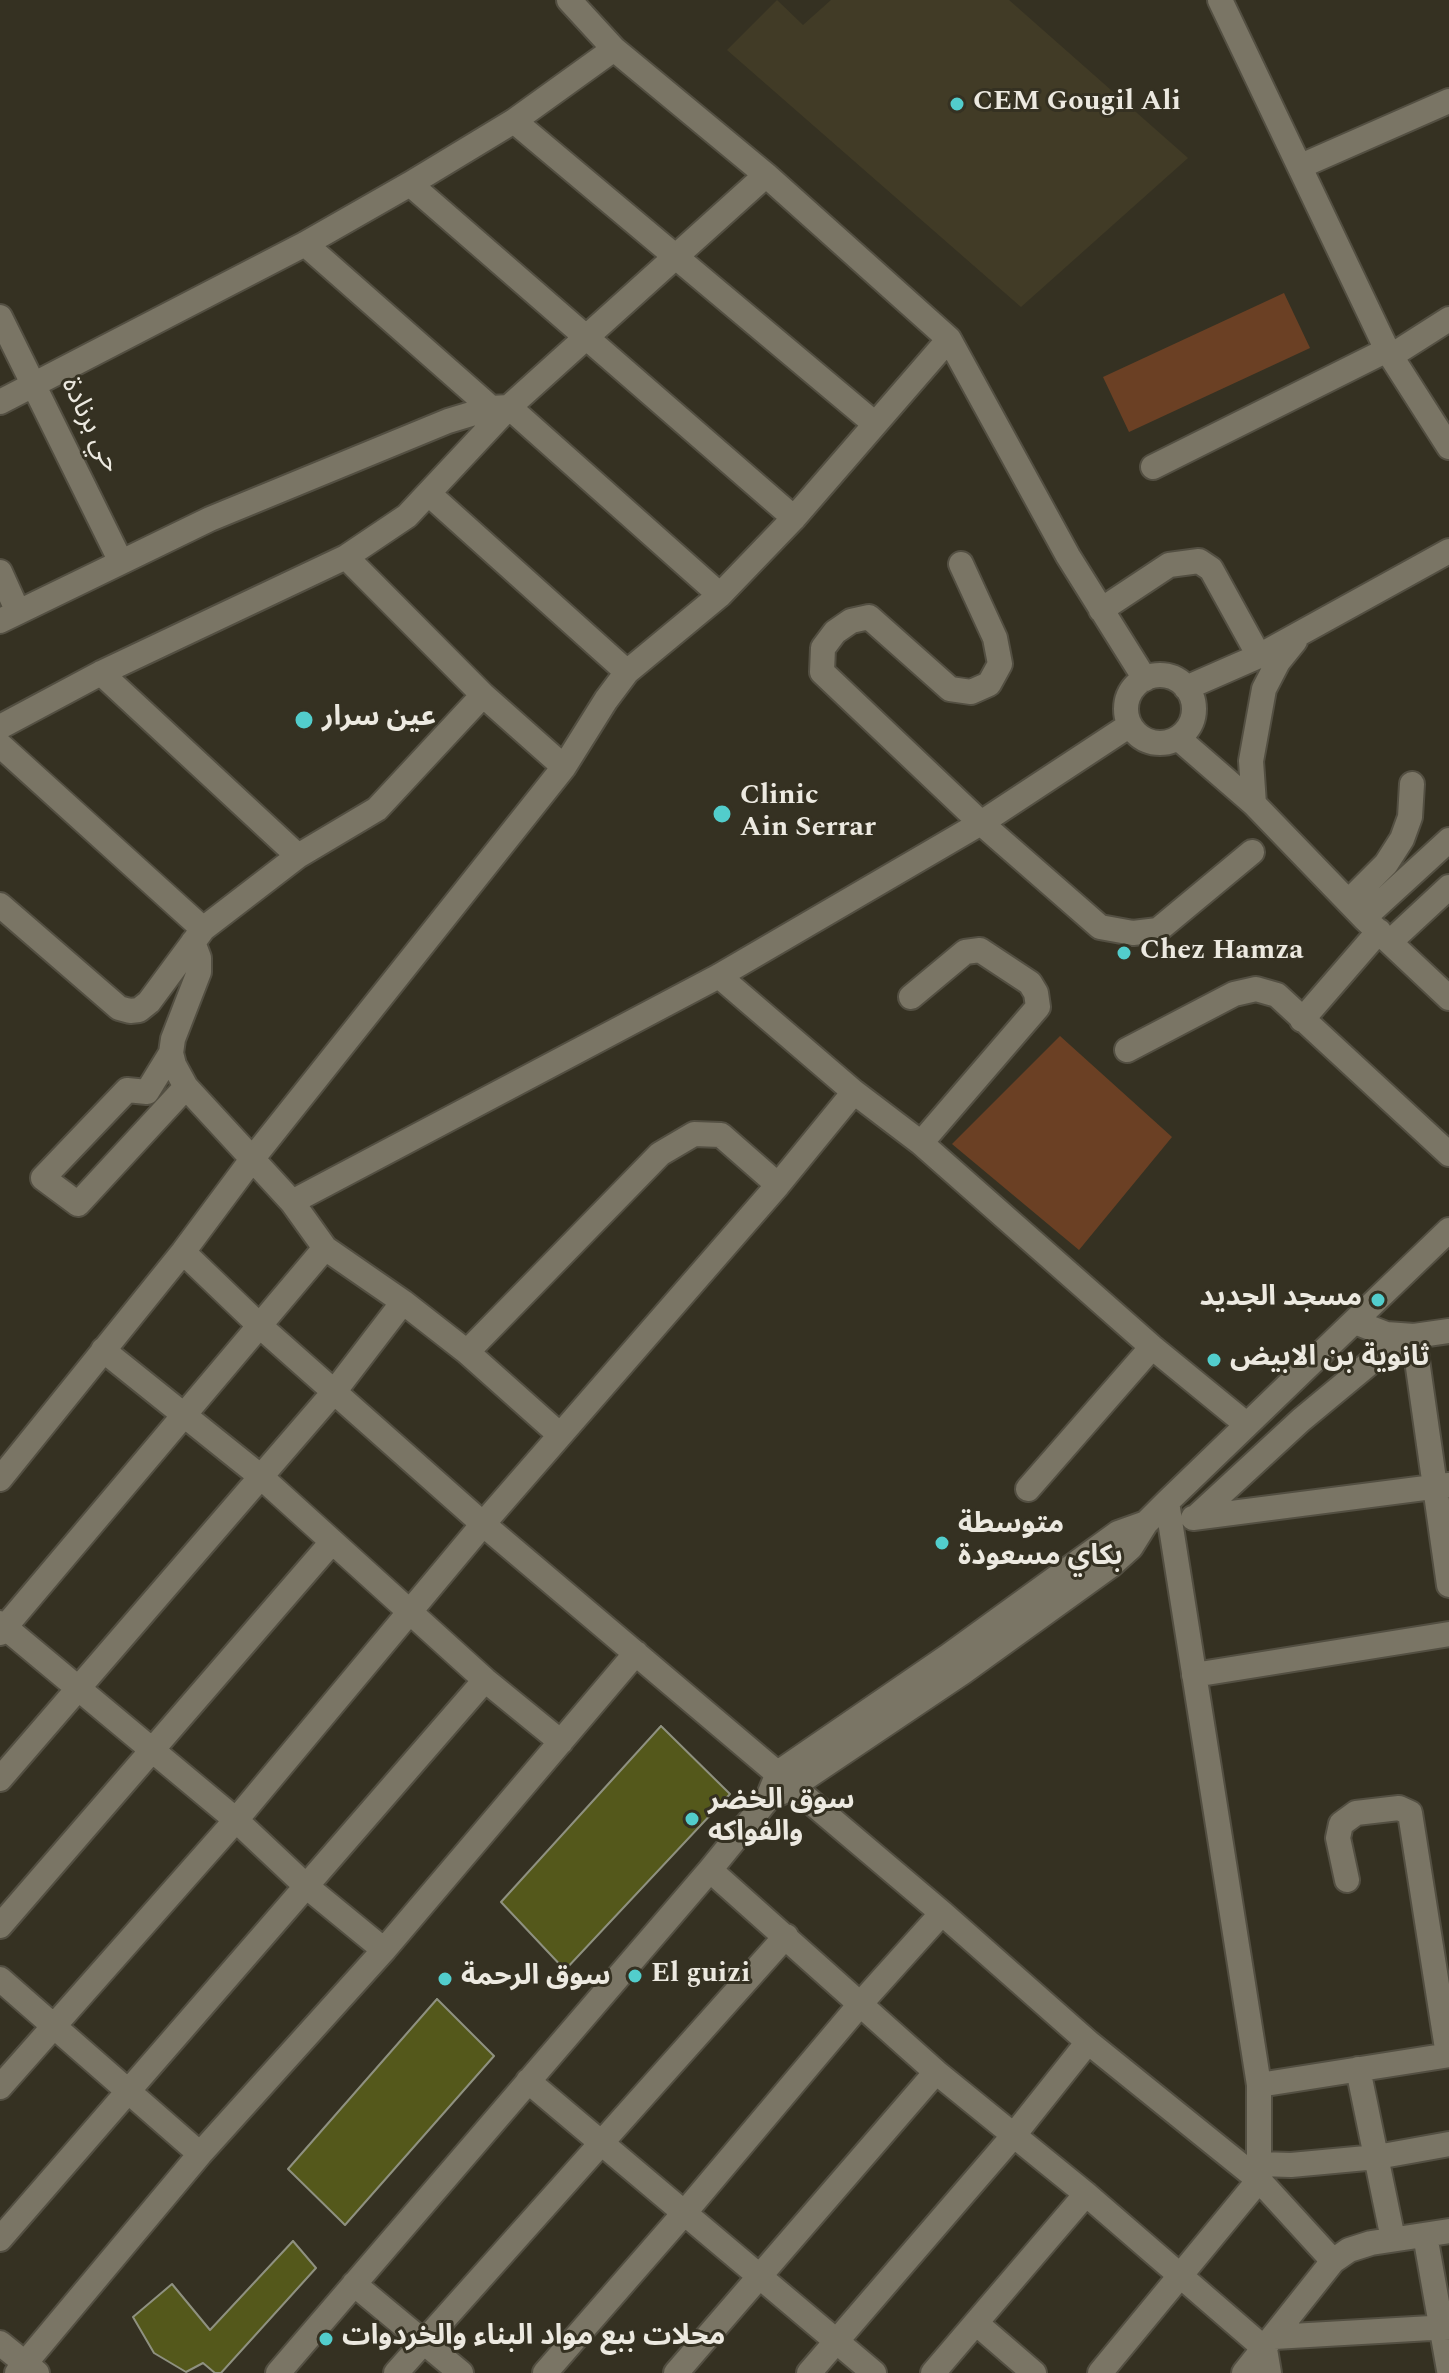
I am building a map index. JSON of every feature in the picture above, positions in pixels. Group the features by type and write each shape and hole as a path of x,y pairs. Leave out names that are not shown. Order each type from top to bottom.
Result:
{"street":[{"path":"569,0 614,49 766,175 949,339 1068,556 1145,679"},
{"path":"1220,0 1389,353 1449,447"},
{"path":"0,402 305,244 410,184 514,121 614,49"},
{"path":"1301,166 1449,101"},
{"path":"514,121 875,424"},
{"path":"0,727 101,673 346,557 407,516 500,408 587,337 766,175"},
{"path":"410,184 794,518"},
{"path":"305,244 720,595"},
{"name":"حي برنادة","path":"0,317 121,562"},
{"path":"1153,467 1389,353 1449,319"},
{"path":"0,1479 183,1252 253,1158 564,767 627,672 720,595 794,518 949,339"},
{"path":"0,572 9,616 210,519 448,421 500,408"},
{"path":"429,494 627,672"},
{"path":"1186,688 1259,656 1449,551"},
{"path":"346,557 483,695 564,767"},
{"path":"1101,610 1169,565 1199,561 1211,569 1259,656"},
{"path":"961,564 995,638 1000,664 989,684 971,692 950,689 869,617 851,621 835,632 823,648 822,672 981,823 1100,927 1133,933 1158,930 1252,852"},
{"path":"1254,804 1251,761 1264,689 1278,662 1299,635"},
{"path":"101,673 298,856"},
{"path":"1156,675 1167,676 1186,688 1194,709 1186,731 1178,738 1167,742 1146,740 1130,725 1126,716 1129,694 1145,679 1156,675"},
{"path":"0,905 119,1008 139,1010 149,1002 198,936 298,856 377,809 483,695"},
{"path":"292,1202 719,976 981,823 1130,725"},
{"path":"1178,738 1254,804 1449,998"},
{"path":"0,745 198,936 199,972 173,1039 171,1053 186,1087 292,1202 325,1248 403,1302 467,1352 560,1435"},
{"path":"1371,923 1386,864 1402,839 1410,817 1412,784"},
{"path":"1302,1020 1371,923 1449,840"},
{"path":"1371,923 1449,887"},
{"path":"911,997 965,952 980,950 1030,983 1036,993 1038,1007 921,1143"},
{"path":"719,976 854,1092 921,1143 1152,1347 1246,1424"},
{"path":"1127,1050 1234,994 1256,989 1277,995 1449,1154"},
{"path":"171,1053 147,1092 127,1090 43,1178 78,1204 186,1087"},
{"path":"0,2087 236,1820 483,1524 778,1185 854,1092"},
{"path":"467,1352 660,1154 694,1134 721,1135 778,1185"},
{"path":"1100,2373 1259,2172 1259,2085 1169,1514 1246,1424 1449,1230"},
{"path":"325,1248 2,1628 153,1749 236,1820 306,1886 384,1950"},
{"path":"183,1252 260,1326 483,1524 942,1913 1088,2042 1259,2172 1333,2261"},
{"path":"0,1779 334,1392 403,1302"},
{"path":"1355,1322 1386,1334 1414,1336 1449,1331"},
{"path":"1028,1489 1152,1347"},
{"path":"1196,1517 1301,1420 1377,1357 1407,1347 1416,1353 1441,1486 1449,1585"},
{"path":"103,1350 260,1476 485,1680 561,1742"},
{"path":"278,2373 785,1780 963,1672 1110,1566 1131,1547 1146,1523 1169,1514 1196,1517 1441,1486"},
{"path":"0,1926 332,1542"},
{"path":"1194,1675 1449,1634"},
{"path":"0,2343 27,2370 200,2154 384,1950 636,1653"},
{"path":"0,2239 485,1680"},
{"path":"1259,2085 1449,2055 1410,1813 1399,1808 1356,1813 1341,1824 1338,1838 1347,1880"},
{"path":"710,1870 862,2002 936,2072 1086,2194 1269,2353 1446,2328"},
{"path":"545,2373 862,2002 942,1913"},
{"path":"396,2373 786,1936"},
{"path":"0,1979 200,2154"},
{"path":"809,2373 1014,2135 1088,2042"},
{"path":"1358,2069 1393,2239"},
{"path":"676,2373 936,2072"},
{"path":"528,2081 686,2211 874,2373"},
{"path":"1259,2172 1449,2144"},
{"path":"933,2373 1086,2194"},
{"path":"1244,2373 1269,2353 1333,2261 1349,2250 1393,2239 1437,2233 1449,2370"},
{"path":"354,2284 461,2373"},
{"path":"976,2323 1034,2373"}],"shaded area":[{"name":"CEM Gougil Ali","path":"777,0 803,25 831,0 1009,0 1188,158 1021,307 727,50"},
{"path":"1284,293 1310,348 1129,432 1103,377"},
{"path":"1060,1036 1172,1137 1079,1250 952,1144"}],"building":[{"path":"661,1726 730,1794 565,1970 501,1902"},
{"path":"437,1999 494,2056 345,2225 288,2169"},
{"path":"293,2241 316,2268 221,2373 215,2373 203,2363 186,2372 154,2353 133,2317 172,2284 210,2330"}],"place":[{"name":"CEM Gougil Ali","path":"957,104"},
{"name":"عين سرار","path":"304,720"},
{"name":"Clinic Ain Serrar","path":"722,814"},
{"name":"Chez Hamza","path":"1124,953"},
{"name":"مسجد الجديد","path":"1378,1300"},
{"name":"ثانوية بن الابيض","path":"1214,1360"},
{"name":"متوسطة بكاي مسعودة","path":"942,1543"},
{"name":"سوق الخضر والفواكه","path":"692,1819"},
{"name":"El guizi","path":"635,1976"},
{"name":"سوق الرحمة","path":"445,1979"},
{"name":"محلات ببع مواد البناء والخردوات","path":"326,2339"}]}
